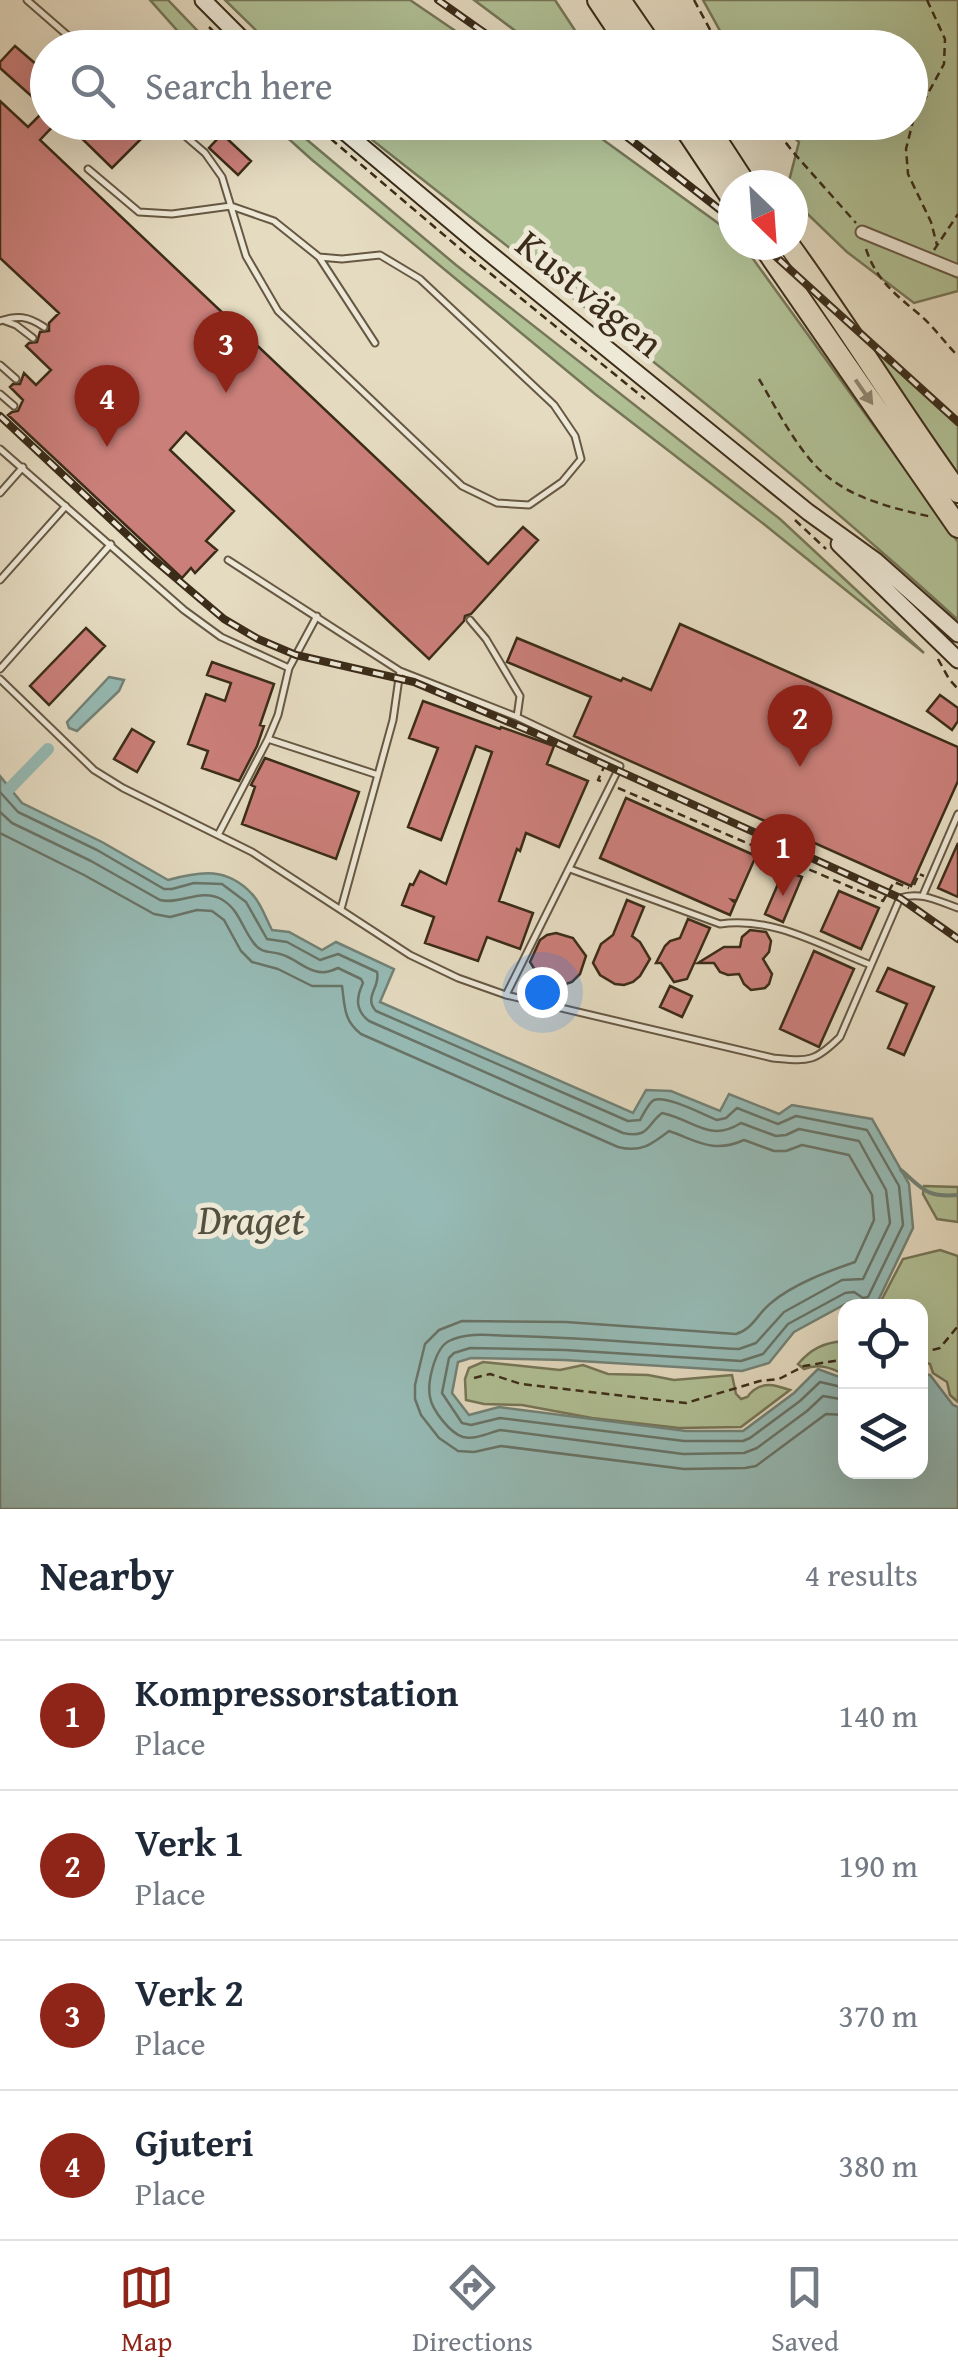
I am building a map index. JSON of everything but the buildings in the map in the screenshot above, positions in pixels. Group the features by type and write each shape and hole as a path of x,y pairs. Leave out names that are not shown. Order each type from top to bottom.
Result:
{"highway":[{"path":"598,0 618,30"},
{"path":"620,0 641,30"},
{"path":"693,140 718,178"},
{"path":"717,140 736,170"},
{"path":"773,260 958,528"},
{"path":"800,260 958,492"}],"main road":[{"path":"203,0 233,30"},
{"name":"Kustvägen","path":"354,140 808,512 876,561 958,634"},
{"name":"Kustvägen","path":"808,512 958,660"}],"street":[{"path":"862,232 958,271"}],"lane":[{"path":"27,0 61,30"},
{"path":"190,140 222,177 246,256 278,312 462,486 497,503 530,505 562,482 580,459 575,436 554,406 420,280 380,254 342,259 319,257"},
{"path":"88,169 139,212 172,214 231,206 274,221 319,257 376,343"},
{"path":"1,320 19,316 44,327"},
{"path":"1,320 33,338"},
{"path":"0,364 16,379"},
{"path":"0,394 14,406"},
{"path":"0,449 184,610 222,637 289,668"},
{"path":"0,493 23,467"},
{"path":"0,580 66,506"},
{"path":"0,668 111,544"},
{"path":"228,560 400,671 517,717 620,766 506,994"},
{"path":"218,835 268,739 289,668 318,616"},
{"path":"470,620 520,696 517,717"},
{"path":"341,909 393,720 400,671"},
{"path":"0,679 94,770 252,852 410,955 458,978 506,994 773,1058 801,1060 823,1055 840,1037 900,898 923,895 958,908"},
{"path":"268,739 378,775"},
{"path":"923,895 958,814"},
{"path":"570,869 720,924 740,921 773,925 870,965"}],"path":[{"path":"694,0 710,30"},
{"path":"927,0 945,39 944,64 928,92"},
{"path":"332,140 644,398"},
{"path":"784,140 819,184 849,213 862,232 872,268 887,288 958,356"},
{"path":"908,140 908,174 938,245"},
{"path":"928,260 958,214"},
{"path":"759,379 824,475 846,490 933,517"},
{"path":"786,512 828,550"},
{"path":"933,649 958,689"},
{"path":"607,760 598,780 883,901 894,882 912,889 919,874 930,879"},
{"path":"928,1352 940,1348 958,1326"},
{"path":"474,1378 490,1374 548,1388 686,1403 760,1380 779,1379 804,1366 838,1360"}],"green space":[{"path":"150,0 168,0 197,30 177,30"},
{"path":"225,0 410,0 454,30 256,30"},
{"path":"474,0 555,0 575,30 514,30"},
{"path":"703,0 958,0 958,291 914,303 847,252 808,214 808,170 792,170 797,140 928,140 928,30 720,30"},
{"path":"290,140 307,140 456,265 780,519 924,653 595,394"},
{"path":"372,140 603,140 718,223 718,260 754,260 958,542 958,620 743,434"},
{"path":"850,321 958,423 958,482"},
{"path":"924,1186 958,1187 958,1222 937,1219 923,1194"},
{"path":"940,1250 958,1256 958,1402 950,1395 947,1382 933,1373 928,1363 928,1299 882,1299 903,1259"},
{"path":"838,1342 838,1372 815,1366 804,1369 798,1364 808,1354"},
{"path":"483,1362 560,1370 583,1365 608,1374 674,1380 732,1375 741,1399 763,1386 790,1390 741,1427 679,1428 466,1400 469,1368"}],"water":[{"path":"109,677 124,680 119,691 77,731 69,728 67,722"},
{"name":"Draget","path":"0,776 22,803 168,880 202,873 223,875 243,885 255,898 272,930 289,932 322,950 336,942 394,969 380,1002 633,1113 646,1090 671,1091 720,1111 729,1094 779,1114 792,1105 872,1119 909,1184 913,1228 879,1299 838,1299 838,1308 794,1332 769,1363 742,1371 471,1358 458,1362 452,1393 469,1415 499,1407 686,1431 743,1431 794,1393 818,1369 838,1376 838,1479 928,1479 930,1375 958,1407 958,1509 0,1509"}],"waterway":[{"path":"10,788 48,749"},
{"path":"901,1170 931,1193 958,1195"}],"railway":[{"path":"438,0 480,30"},
{"path":"631,140 718,208"},
{"path":"780,260 958,422"},
{"path":"0,416 151,557 224,619 258,639 296,655 414,682 537,734 900,898 958,939"}],"place":[{"name":"Verk 2","path":"226,393"},
{"name":"Gjuteri","path":"107,447"},
{"name":"Verk 1","path":"800,767"},
{"name":"Kompressorstation","path":"783,896"}]}
